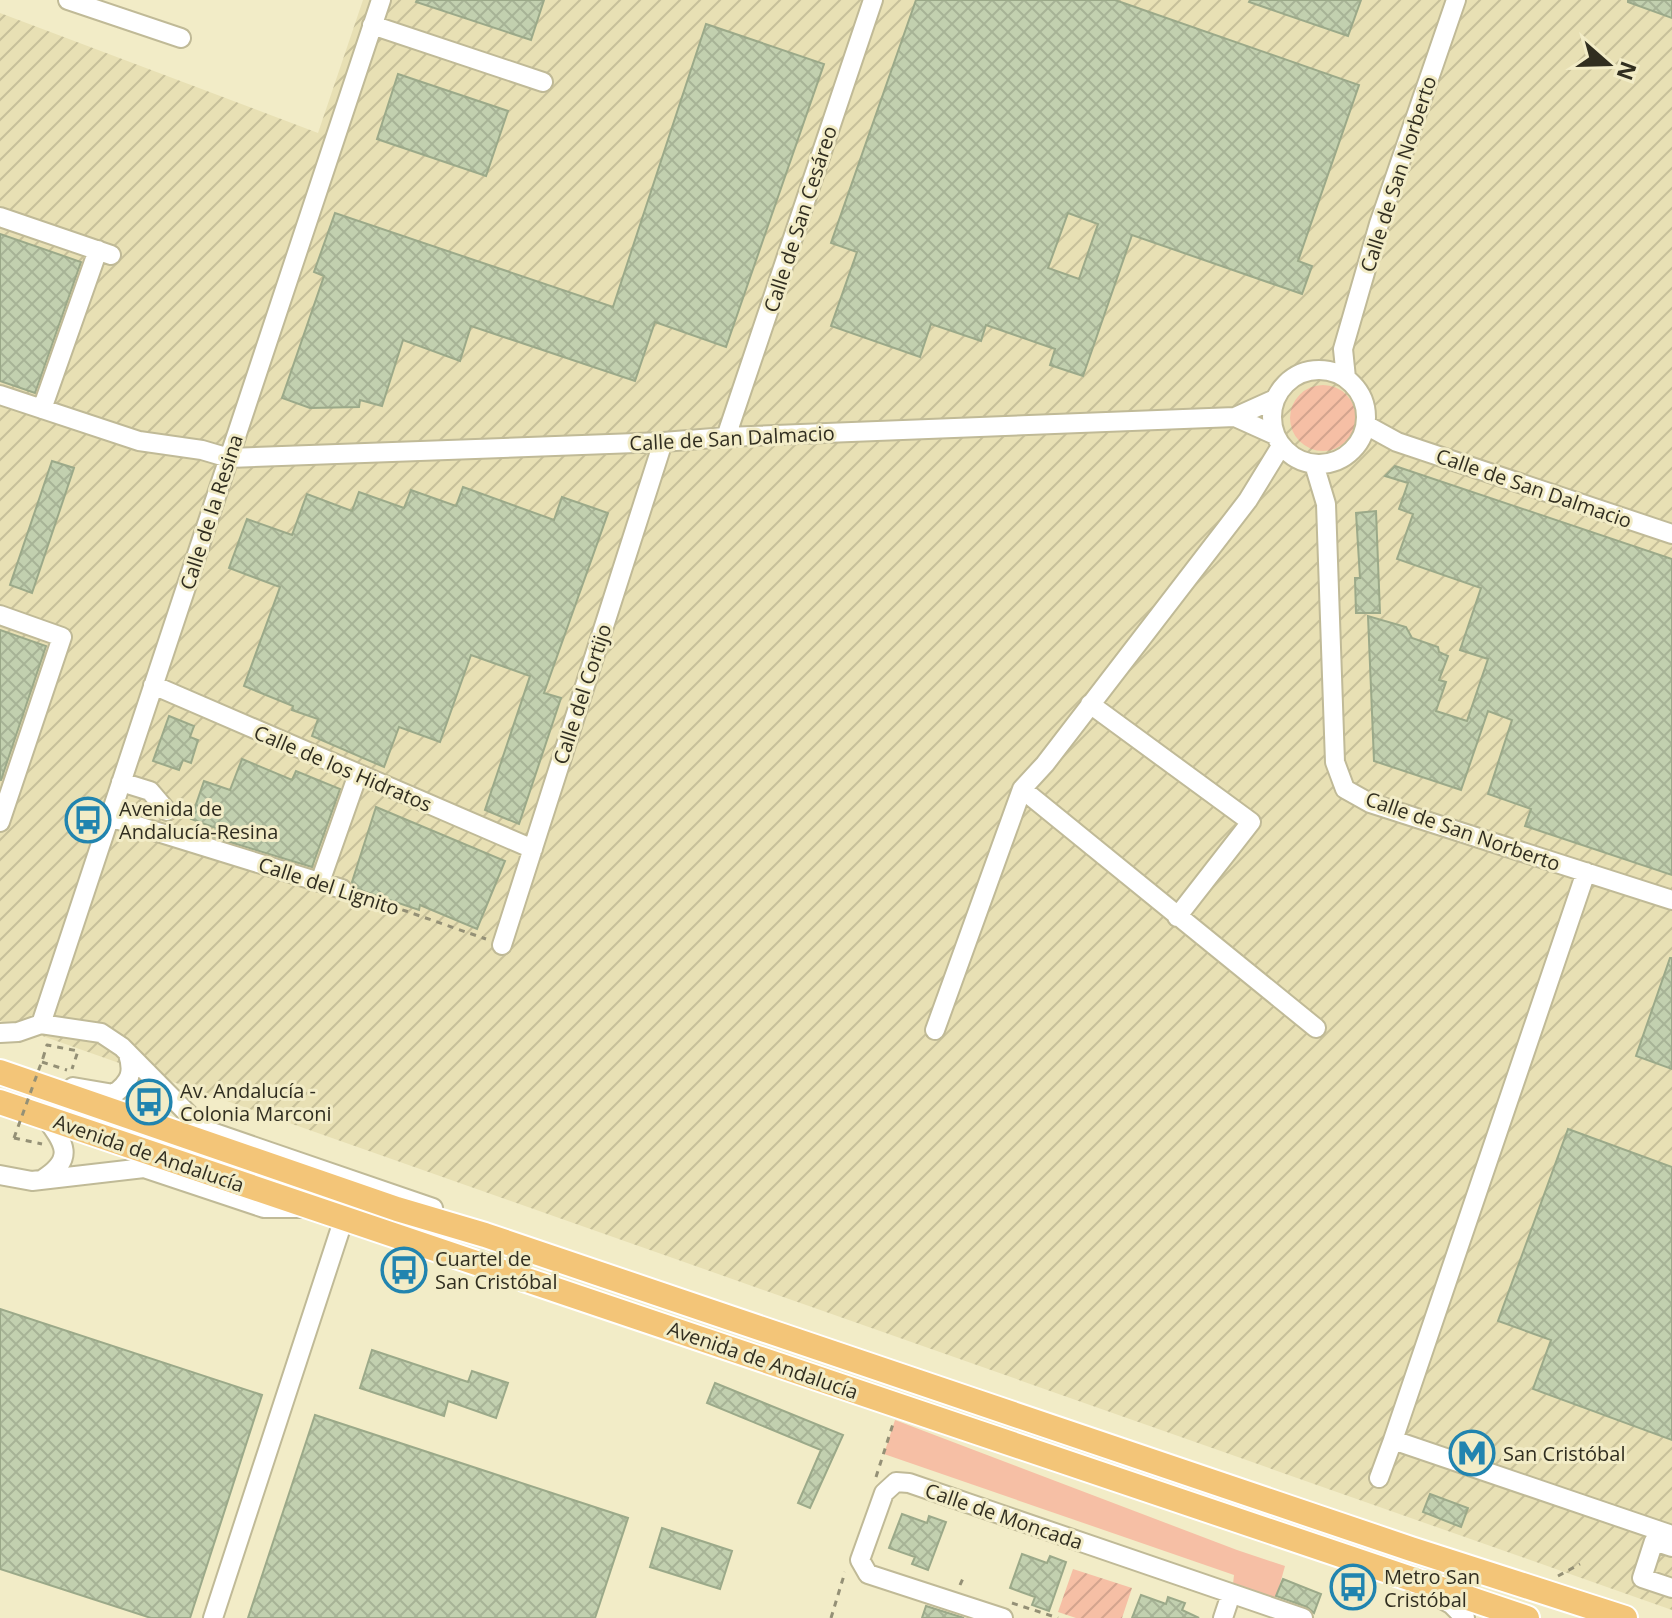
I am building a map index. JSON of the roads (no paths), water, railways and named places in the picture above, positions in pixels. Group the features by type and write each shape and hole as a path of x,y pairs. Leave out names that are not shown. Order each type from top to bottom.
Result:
{"main road":[{"name":"Avenida de Andalucía","path":"0,1072 397,1209 485,1235 1411,1549 1625,1618"},
{"name":"Avenida de Andalucía","path":"0,1102 1527,1618"}],"street":[{"path":"68,0 181,38"},
{"name":"Calle de la Resina","path":"41,1024 381,0"},
{"name":"Calle de San Cesáreo","path":"726,437 873,0"},
{"name":"Calle de San Norberto","path":"1346,378 1343,349 1379,224 1456,0"},
{"path":"372,25 543,82"},
{"path":"0,217 104,252 42,409"},
{"path":"1320,369 1346,378 1359,391 1365,408 1366,425 1355,448 1336,461 1314,464 1301,461 1278,441 1272,417 1275,399 1286,383 1302,373 1320,369 1343,349"},
{"name":"Calle de San Dalmacio","path":"0,395 139,441 202,450 229,458 1235,417 1275,399"},
{"name":"Calle de San Dalmacio","path":"1235,417 1278,441"},
{"name":"Calle de San Dalmacio","path":"1366,425 1397,442 1672,534"},
{"path":"935,1030 1022,789 1248,500 1278,441"},
{"name":"Calle del Cortijo","path":"502,945 663,442"},
{"name":"Calle de San Dalmacio","path":"1355,448 1397,442"},
{"name":"Calle de San Norberto","path":"1326,504 1336,461"},
{"name":"Calle de San Norberto","path":"1314,464 1326,504 1335,762 1345,789 1370,803 1672,900"},
{"path":"0,615 62,637 0,822"},
{"name":"Calle de los Hidratos","path":"153,685 533,849"},
{"path":"1090,704 1251,822 1177,917"},
{"path":"320,882 358,774"},
{"path":"121,782 150,791 167,811"},
{"path":"1022,789 1316,1028"},
{"name":"Calle del Lignito","path":"109,817 342,889"},
{"path":"1379,1478 1586,872"},
{"name":"Avenida de Andalucía","path":"0,1033 18,1032 41,1024 101,1033 111,1038 203,1129 450,1214 485,1235"},
{"name":"Avenida de Andalucía","path":"0,1062 84,1091 114,1094 132,1073 128,1054"},
{"path":"43,1179 60,1166 64,1150 59,1136 45,1117"},
{"path":"0,1175 19,1180 43,1179 144,1168 264,1208 312,1209"},
{"path":"213,1618 344,1218"},
{"path":"1393,1440 1672,1535"},
{"name":"Calle de Moncada","path":"1003,1618 980,1614 868,1574 860,1560 884,1493 896,1482 909,1483 987,1509 1303,1618"},
{"path":"1672,1547 1654,1541 1642,1578 1672,1588"},
{"path":"1404,1578 1451,1604 1465,1618"},
{"path":"1223,1618 1231,1594"}],"place":[{"name":"Avenida de Andalucía-Resina","path":"88,820"},
{"name":"Av. Andalucía - Colonia Marconi","path":"149,1102"},
{"name":"Cuartel de San Cristóbal","path":"404,1270"},
{"name":"San Cristóbal","path":"1472,1453"},
{"name":"Metro San Cristóbal","path":"1353,1587"}]}
